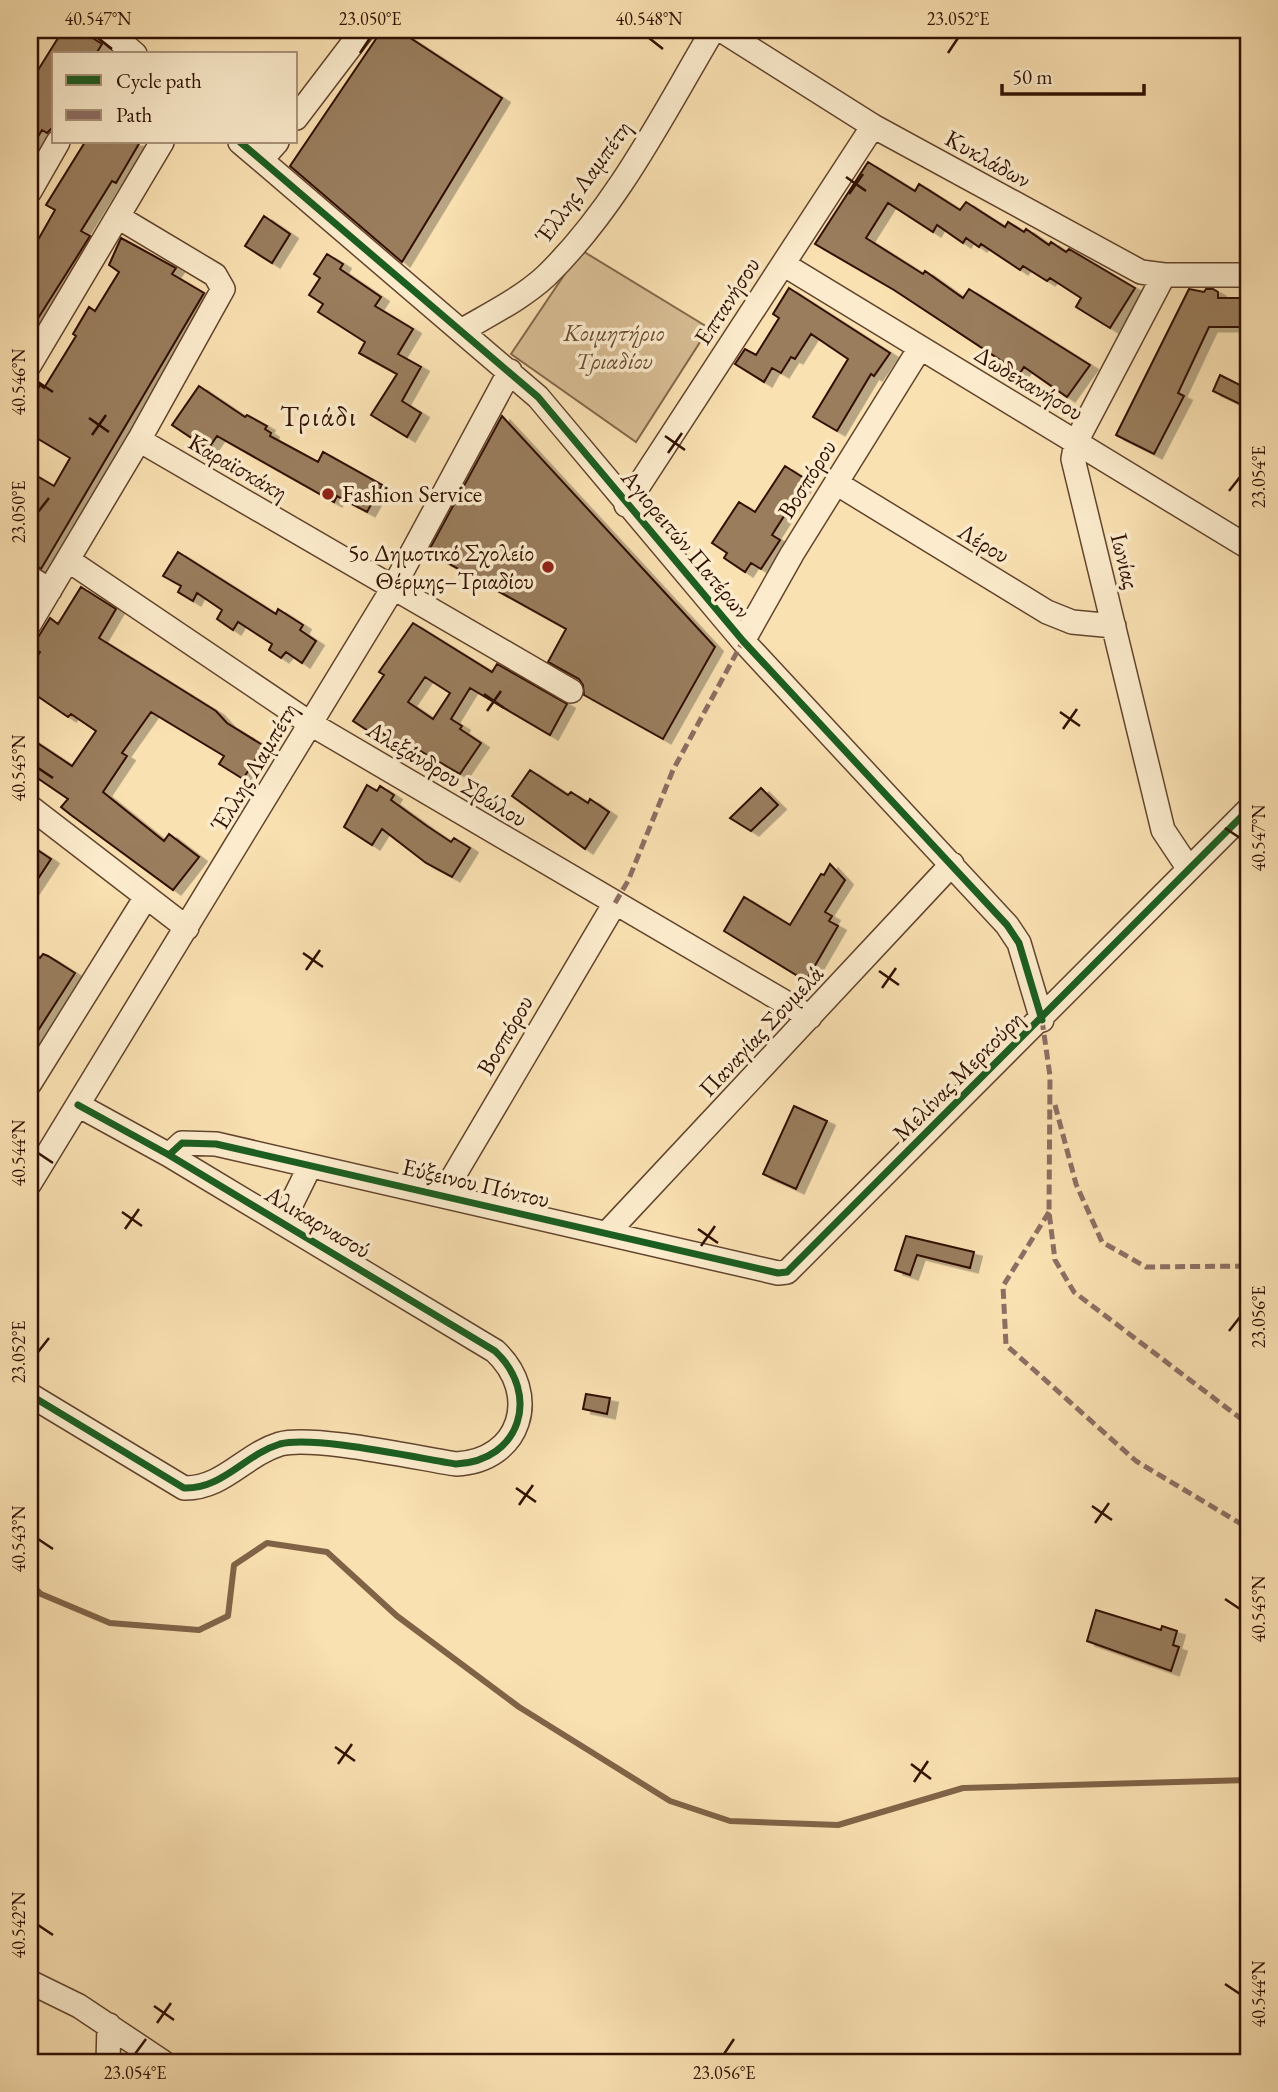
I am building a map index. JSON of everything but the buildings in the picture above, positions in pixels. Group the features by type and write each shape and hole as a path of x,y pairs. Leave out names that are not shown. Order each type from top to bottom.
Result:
{"street":[{"path":"298,115 363,30"},
{"name":"Έλλης Λαμπέτη","path":"461,331 515,300 545,276 592,223 641,151 713,30"},
{"name":"Κυκλάδων","path":"721,30 873,126 1141,272 1164,275 1248,275"},
{"name":"Επτανήσου","path":"626,505 873,126"},
{"path":"30,191 57,144"},
{"path":"30,364 161,144"},
{"name":"Αγιορειτών Πατέρων","path":"242,144 510,371 551,412 626,505 743,641 952,864 1019,943 1042,1020"},
{"path":"261,160 275,144"},
{"path":"30,623 221,296 222,284 215,275 118,217"},
{"name":"Δωδεκανήσου","path":"783,264 1248,547"},
{"name":"Ιωνίας","path":"1164,275 1076,442 1074,466 1163,830 1189,869"},
{"name":"Βοσπόρου","path":"743,641 920,348"},
{"name":"Έλλης Λαμπέτη","path":"30,1183 393,588 510,371"},
{"name":"Καραϊσκάκη","path":"139,440 571,691"},
{"name":"Λέρου","path":"836,483 1047,612 1072,622 1114,626"},
{"name":"Αλεξάνδρου Σβώλου","path":"68,560 311,724 810,1017"},
{"path":"30,578 50,590"},
{"path":"30,807 187,928"},
{"name":"Μελίνας Μερκούρη","path":"778,1273 796,1265 1248,810"},
{"name":"Παναγίας Σουμελά","path":"607,1233 952,864"},
{"path":"30,1083 146,897"},
{"name":"Βοσπόρου","path":"443,1194 615,903"},
{"name":"Αλικαρνασού","path":"30,1395 173,1484 190,1488 217,1482 268,1449 295,1442 456,1464 474,1463 490,1456 508,1440 521,1412 520,1389 506,1362 495,1351 169,1155 78,1105"},
{"name":"Εύξεινου Πόντου","path":"169,1155 177,1145 200,1142 443,1194 778,1273"},
{"path":"282,1223 310,1166"},
{"path":"30,1982 109,2025 163,2062"},
{"path":"108,2062 109,2025"}],"green space":[{"name":"Κοιμητήριο Τριαδίου","path":"581,250 709,328 636,442 511,354"}],"waterway":[{"path":"30,1584 41,1594 110,1623 199,1630 228,1616 234,1565 267,1543 327,1552 397,1616 519,1707 670,1801 730,1821 838,1825 963,1788 1248,1780"}],"marked path":[{"path":"615,903 628,881 673,770 743,641"},
{"path":"1042,1020 1050,1076 1049,1212 1055,1260 1074,1292 1248,1424"},
{"path":"1055,1105 1076,1184 1102,1242 1146,1267 1248,1266"},
{"path":"1049,1212 1003,1286 1006,1345 1136,1461 1248,1528"}],"cycle path":[{"path":"242,144 538,397 743,641 1007,925 1019,943 1042,1020"},
{"path":"169,1155 182,1143 216,1144 778,1273 787,1272 1248,810"},
{"path":"30,1395 184,1488 210,1483 267,1449 295,1442 340,1445 456,1464 478,1460 496,1451 509,1438 517,1422 520,1405 517,1386 509,1368 495,1351 169,1155 78,1105"}],"place":[{"name":"Fashion Service","path":"328,494"},
{"name":"5ο Δημοτικό Σχολείο Θέρμης–Τριαδίου","path":"548,567"}],"district":[{"name":"Τριάδι","path":"319,416"}]}
